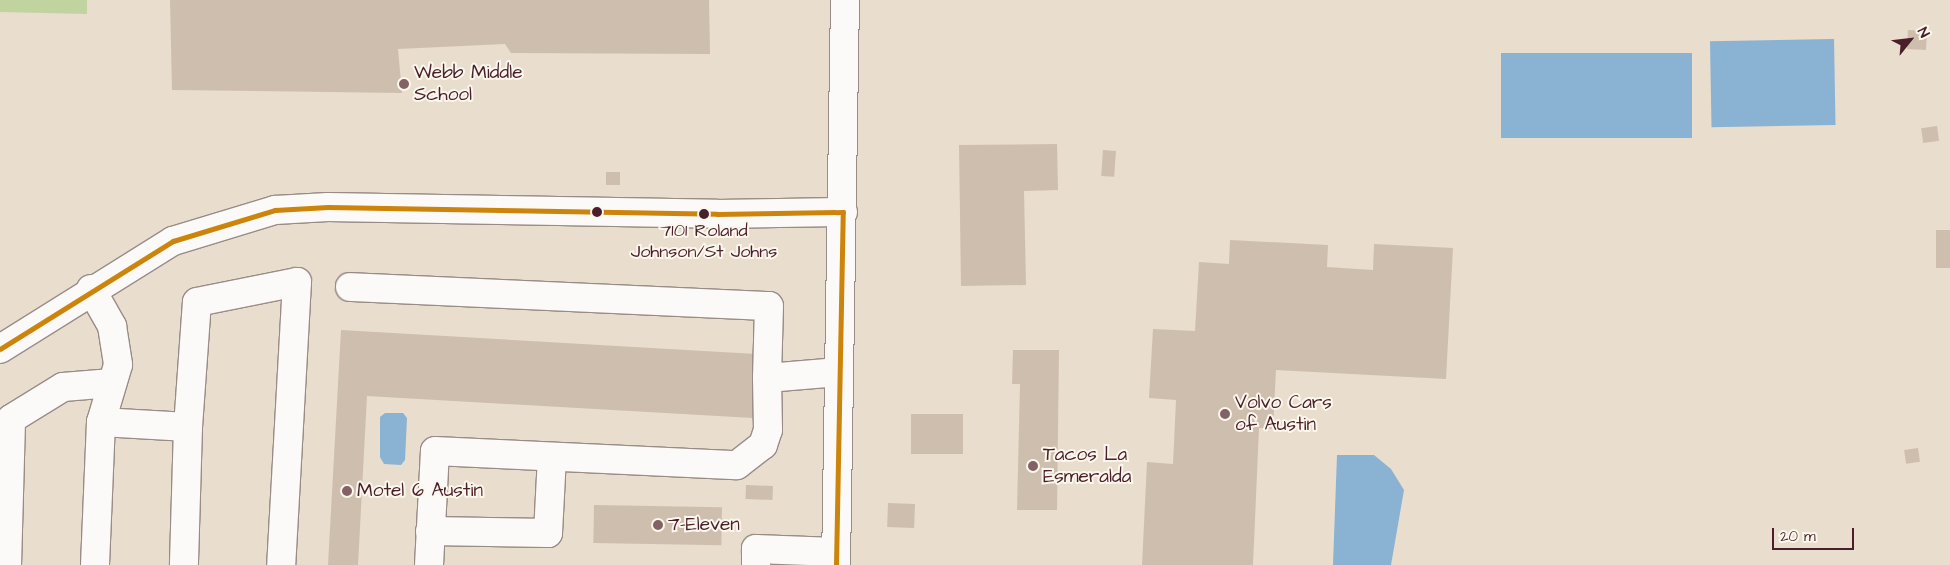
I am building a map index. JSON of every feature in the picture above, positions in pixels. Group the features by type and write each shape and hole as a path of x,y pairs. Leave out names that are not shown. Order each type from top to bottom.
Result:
{"street":[{"path":"756,565 756,549 835,559 843,212 845,0"},
{"path":"0,348 92,289 173,241 275,210 328,207 717,214 843,212"},
{"path":"184,565 188,427 197,302 296,282 281,565"},
{"path":"350,287 768,306 768,430 763,446 737,464 434,451 429,565"},
{"path":"92,289 112,326 118,365 101,422 95,565"},
{"path":"767,378 839,372"},
{"path":"7,565 4,490 11,419 63,387 112,383"},
{"path":"101,422 188,427"},
{"path":"430,531 548,533 552,457"}],"green space":[{"path":"0,0 87,0 87,14 0,12"}],"water":[{"path":"1834,39 1836,125 1712,127 1710,41"},
{"path":"1501,53 1692,53 1692,138 1501,138"},
{"path":"385,413 403,413 407,418 405,460 401,465 384,464 380,457 380,417"},
{"path":"1337,455 1374,455 1391,469 1404,490 1391,565 1333,565"}],"building":[{"path":"170,0 709,0 710,54 511,53 505,44 398,49 402,93 172,90"},
{"path":"1908,30 1927,31 1926,50 1907,49"},
{"path":"1937,126 1939,141 1923,143 1921,128"},
{"path":"1057,144 1058,190 1024,191 1026,285 961,286 959,145"},
{"path":"1103,150 1116,151 1114,177 1101,176"},
{"path":"606,172 620,172 620,185 606,185"},
{"path":"1936,230 1950,230 1950,268 1936,268"},
{"name":"Volvo Cars of Austin","path":"1230,240 1328,245 1327,267 1373,270 1374,244 1453,248 1446,379 1276,370 1273,429 1259,428 1253,565 1142,565 1147,462 1173,464 1176,400 1149,398 1153,329 1195,331 1199,262 1229,264"},
{"name":"Motel 6 Austin","path":"341,330 756,354 753,418 367,396 358,565 328,565"},
{"path":"1013,350 1059,350 1057,510 1017,510 1020,384 1012,384"},
{"path":"911,414 963,414 963,454 911,454"},
{"path":"1918,448 1920,462 1906,464 1904,450"},
{"path":"746,485 773,486 772,500 746,499"},
{"path":"888,503 915,504 914,528 887,527"},
{"name":"7-Eleven","path":"594,505 722,507 721,545 593,543"}],"transit line":[{"path":"0,349 173,241 275,210 328,207 717,214 843,212"},
{"path":"836,565 843,212"}],"place":[{"name":"Webb Middle School","path":"404,84"},
{"name":"7101 Roland Johnson/St Johns","path":"704,214"},
{"name":"Volvo Cars of Austin","path":"1225,414"},
{"name":"Tacos La Esmeralda","path":"1033,466"},
{"name":"Motel 6 Austin","path":"347,491"},
{"name":"7-Eleven","path":"658,525"}]}
